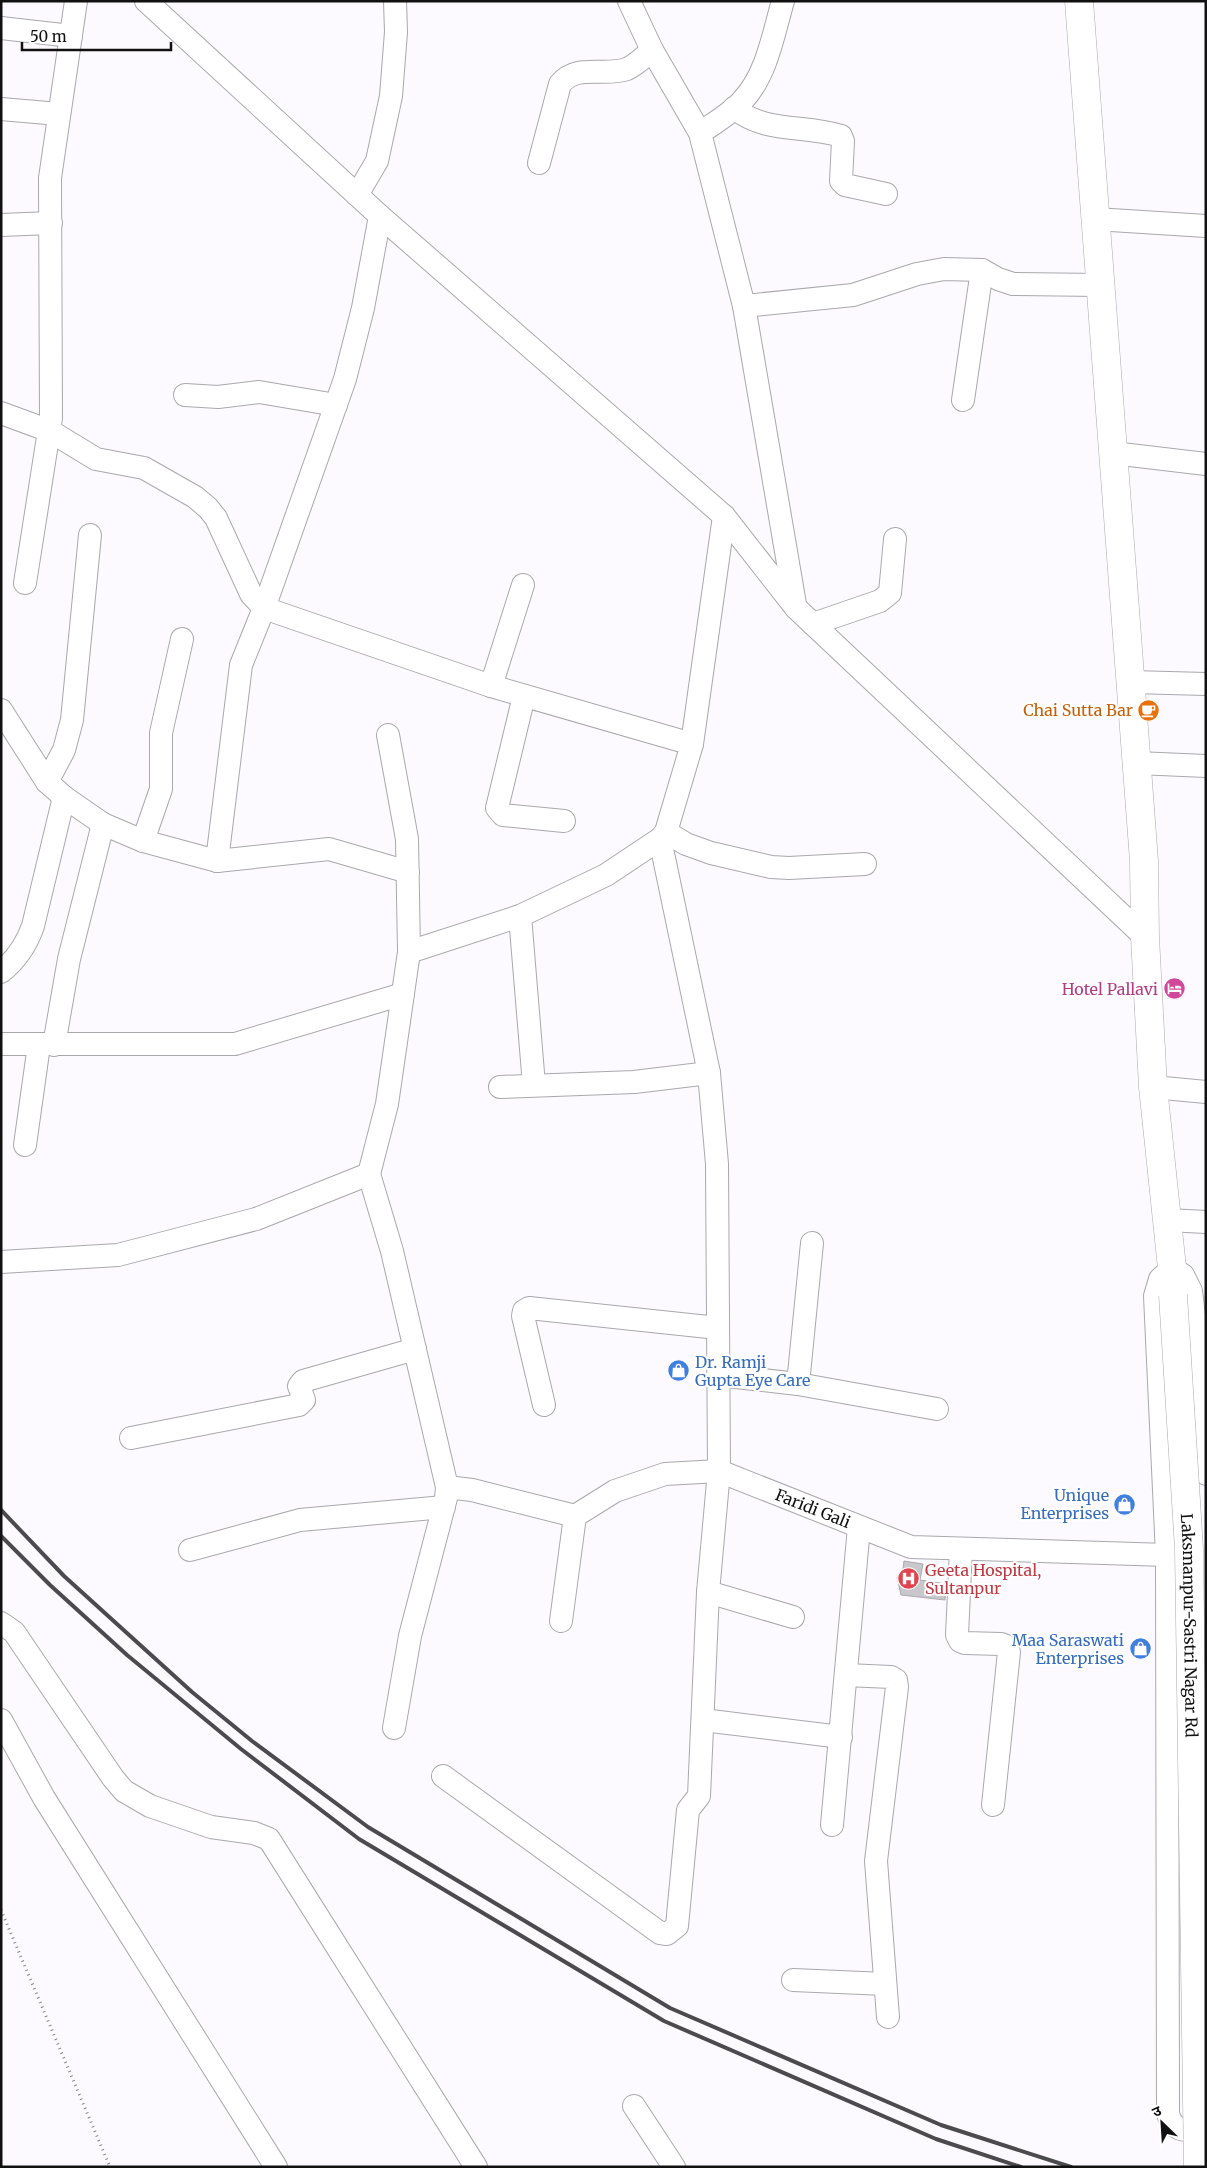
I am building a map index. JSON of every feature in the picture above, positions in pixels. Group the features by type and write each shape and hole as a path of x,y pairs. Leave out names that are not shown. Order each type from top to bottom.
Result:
{"street":[{"path":"25,583 50,431 52,403 50,178 76,1"},
{"path":"357,195 377,161 391,96 396,32 395,1"},
{"path":"629,1 652,50 700,133 744,306 796,608"},
{"path":"700,133 742,102 761,75 783,1"},
{"name":"Laksmanpur-Sastri Nagar Rd","path":"1079,1 1144,862 1145,937 1153,1087 1167,1220 1185,1282 1198,2167"},
{"path":"158,5 380,216 724,516 796,608 1145,937"},
{"path":"1,28 71,36"},
{"path":"539,163 560,84 565,78 580,72 614,72 626,69 652,50"},
{"path":"734,108 758,123 841,136 843,141 841,181 845,185 886,194"},
{"path":"1,109 59,114"},
{"path":"217,861 241,665 264,608 345,379 363,308 380,216"},
{"path":"1096,220 1206,226"},
{"path":"1,225 51,223"},
{"path":"744,306 853,296 931,271 944,269 982,270 998,279 1013,284 1100,285"},
{"path":"963,400 982,270"},
{"path":"185,395 218,397 259,392 336,405"},
{"path":"1,413 50,431 96,458 144,468 194,497 208,508 221,527 251,594 264,608 491,686 692,744"},
{"path":"1113,453 1206,464"},
{"path":"443,1776 660,1933 667,1934 677,1926 688,1810 699,1796 708,1592 719,1471 717,1164 709,1074 663,836 692,744 724,516"},
{"path":"1,972 29,939 55,789 72,720 90,535"},
{"path":"813,624 886,598 890,593 895,539"},
{"path":"491,686 523,585"},
{"path":"143,841 161,789 161,733 182,639"},
{"path":"1131,682 1206,684"},
{"path":"524,696 497,808 503,815 564,820"},
{"path":"1,710 55,789 103,824 143,841 217,861 329,849 408,872"},
{"path":"388,735 407,839 409,952 387,1104 368,1174 392,1251 446,1497 410,1636 394,1728"},
{"path":"1137,763 1206,766"},
{"path":"25,1145 46,1045 103,824"},
{"path":"663,836 711,854 771,867 789,868 865,864"},
{"path":"409,952 520,916 606,875 663,836"},
{"path":"520,916 534,1085"},
{"path":"1,1044 235,1044 403,994"},
{"path":"500,1087 634,1082 709,1074"},
{"path":"1153,1087 1206,1092"},
{"path":"1,1262 118,1255 256,1219 368,1174"},
{"path":"1167,1220 1206,1222"},
{"path":"798,1384 812,1243"},
{"path":"1206,1474 1202,1365 1185,1282 1160,1279 1155,1296 1167,1555 1168,2114 1171,2124 1177,2129 1206,2131"},
{"path":"544,1405 523,1316 524,1311 530,1308 718,1328"},
{"path":"131,1438 299,1405 304,1400 299,1386 303,1381 415,1349"},
{"path":"718,1375 798,1384 937,1409"},
{"name":"Faridi Gali","path":"575,1516 615,1491 664,1474 719,1471 911,1547 1167,1555"},
{"path":"190,1550 300,1520 446,1497 472,1490 575,1516 561,1621"},
{"path":"832,1825 859,1527"},
{"path":"961,1549 957,1635 960,1641 965,1643 1001,1644 1006,1646 1009,1652 993,1805"},
{"path":"708,1592 793,1617"},
{"path":"1,1624 14,1632 113,1778 124,1791 150,1806 202,1824 254,1833 269,1839 476,2167"},
{"path":"846,1674 891,1677 896,1680 897,1687 876,1862 888,2017"},
{"path":"1,1720 44,1798 276,2167"},
{"path":"703,1720 840,1737"},
{"path":"792,1980 885,1984"},
{"path":"634,2106 674,2167"}],"path":[{"path":"1,1910 110,2167"}],"building":[{"path":"904,1561 923,1564 920,1580 946,1584 945,1600 901,1595 897,1577 902,1577"}],"railway":[{"path":"1,1510 64,1576 192,1692 252,1741 368,1827 670,2008 941,2125 1071,2167"},
{"path":"1,1536 50,1585 127,1655 241,1749 359,1839 664,2021 936,2139 1021,2167"}],"place":[{"name":"Chai Sutta Bar","path":"1149,710"},
{"name":"Hotel Pallavi","path":"1174,989"},
{"name":"Dr. Ramji Gupta Eye Care","path":"679,1371"},
{"name":"Unique Enterprises","path":"1125,1504"},
{"name":"Geeta Hospital, Sultanpur","path":"909,1579"},
{"name":"Maa Saraswati Enterprises","path":"1140,1649"}]}
